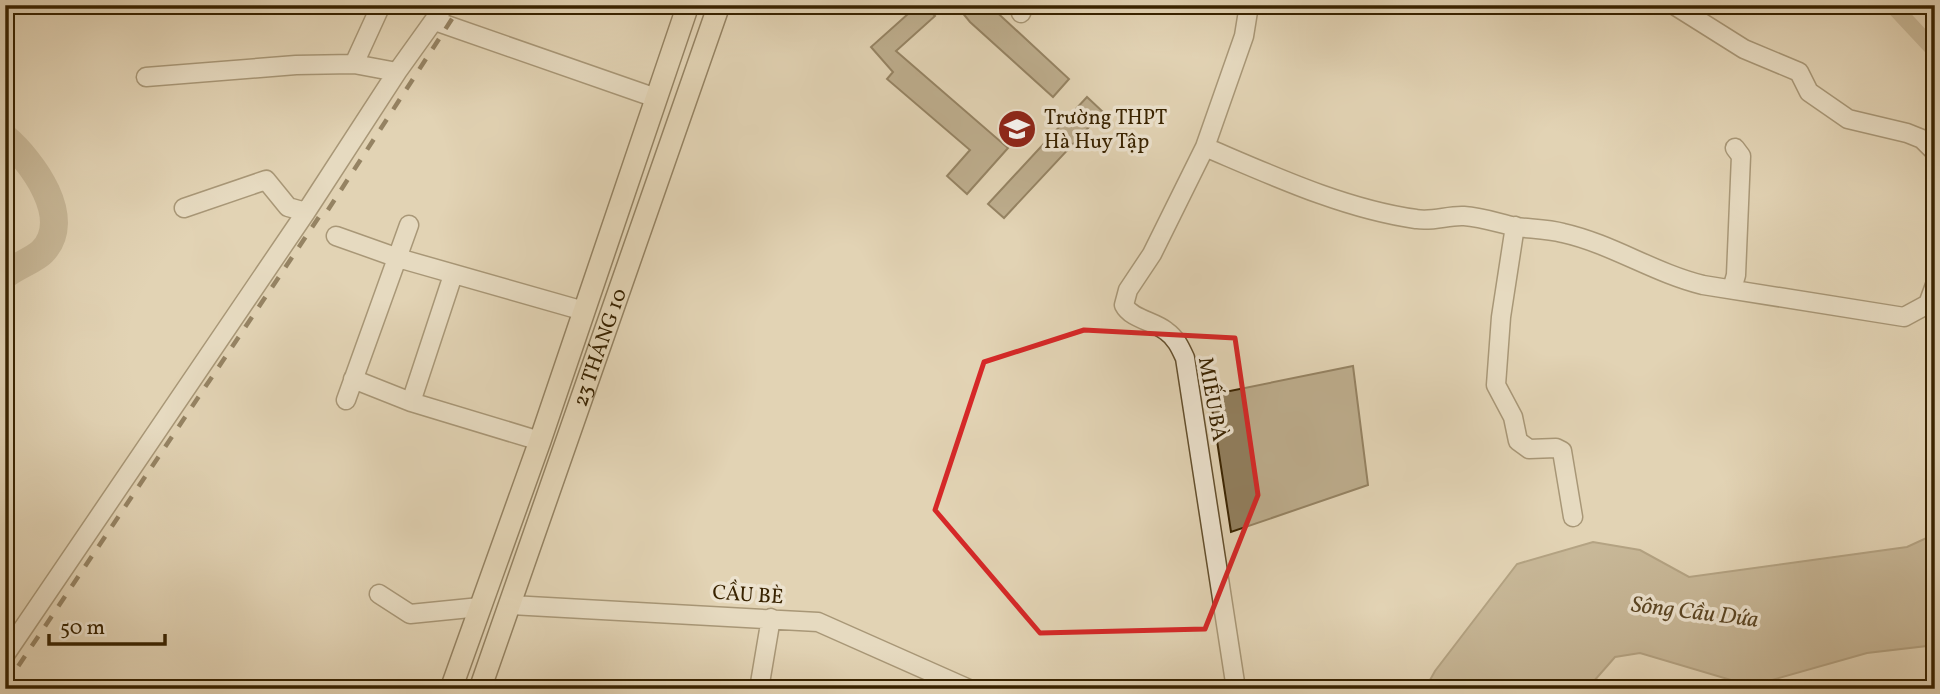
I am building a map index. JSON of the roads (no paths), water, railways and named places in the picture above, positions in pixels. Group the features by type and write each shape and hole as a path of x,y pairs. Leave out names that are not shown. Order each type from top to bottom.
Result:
{"main road":[{"name":"23 THÁNG 10","path":"451,689 540,441 688,5"},
{"name":"23 THÁNG 10","path":"480,689 719,5"},
{"path":"480,607 511,605"}],"street":[{"path":"354,64 381,5"},
{"path":"5,655 306,212 397,72 445,5"},
{"name":"MIẾU BÀ","path":"1236,689 1185,358 1177,340 1166,330 1128,312 1124,305 1128,290 1152,254 1205,147 1244,36 1249,5"},
{"path":"1674,5 1744,48 1799,72 1809,92 1848,119 1907,133 1922,139 1935,152"},
{"path":"435,21 656,98"},
{"path":"146,77 296,65 354,64 397,72"},
{"path":"1205,147 1275,177 1375,210 1431,221 1461,216 1477,217 1560,232 1589,239 1684,280 1731,289 1904,317 1928,303 1935,285"},
{"path":"1731,289 1735,275 1741,156 1735,148"},
{"path":"184,208 266,180 288,207 306,212"},
{"path":"346,400 409,225"},
{"path":"1515,226 1501,317 1496,385 1513,417 1518,440 1528,449 1556,448 1562,451 1573,517"},
{"path":"335,236 453,275 584,311"},
{"path":"411,402 453,275"},
{"path":"354,379 411,402 540,441"},
{"path":"379,594 410,614 480,607"},
{"name":"CẦU BÈ","path":"511,605 818,622 943,684 969,689"},
{"path":"759,689 771,618"}],"water":[{"name":"Sông Cầu Dứa","path":"1935,534 1935,645 1867,653 1751,686 1640,653 1615,657 1587,689 1425,689 1435,671 1517,564 1593,542 1640,550 1689,577 1907,547"}],"waterway":[{"path":"1892,5 1935,51"},
{"path":"5,138 37,175 52,207 54,224 51,239 42,252 5,275"}],"railway":[{"path":"5,686 319,217 326,213 461,5"}],"place":[{"name":"Trường THPT Hà Huy Tập","path":"1017,129"}]}
